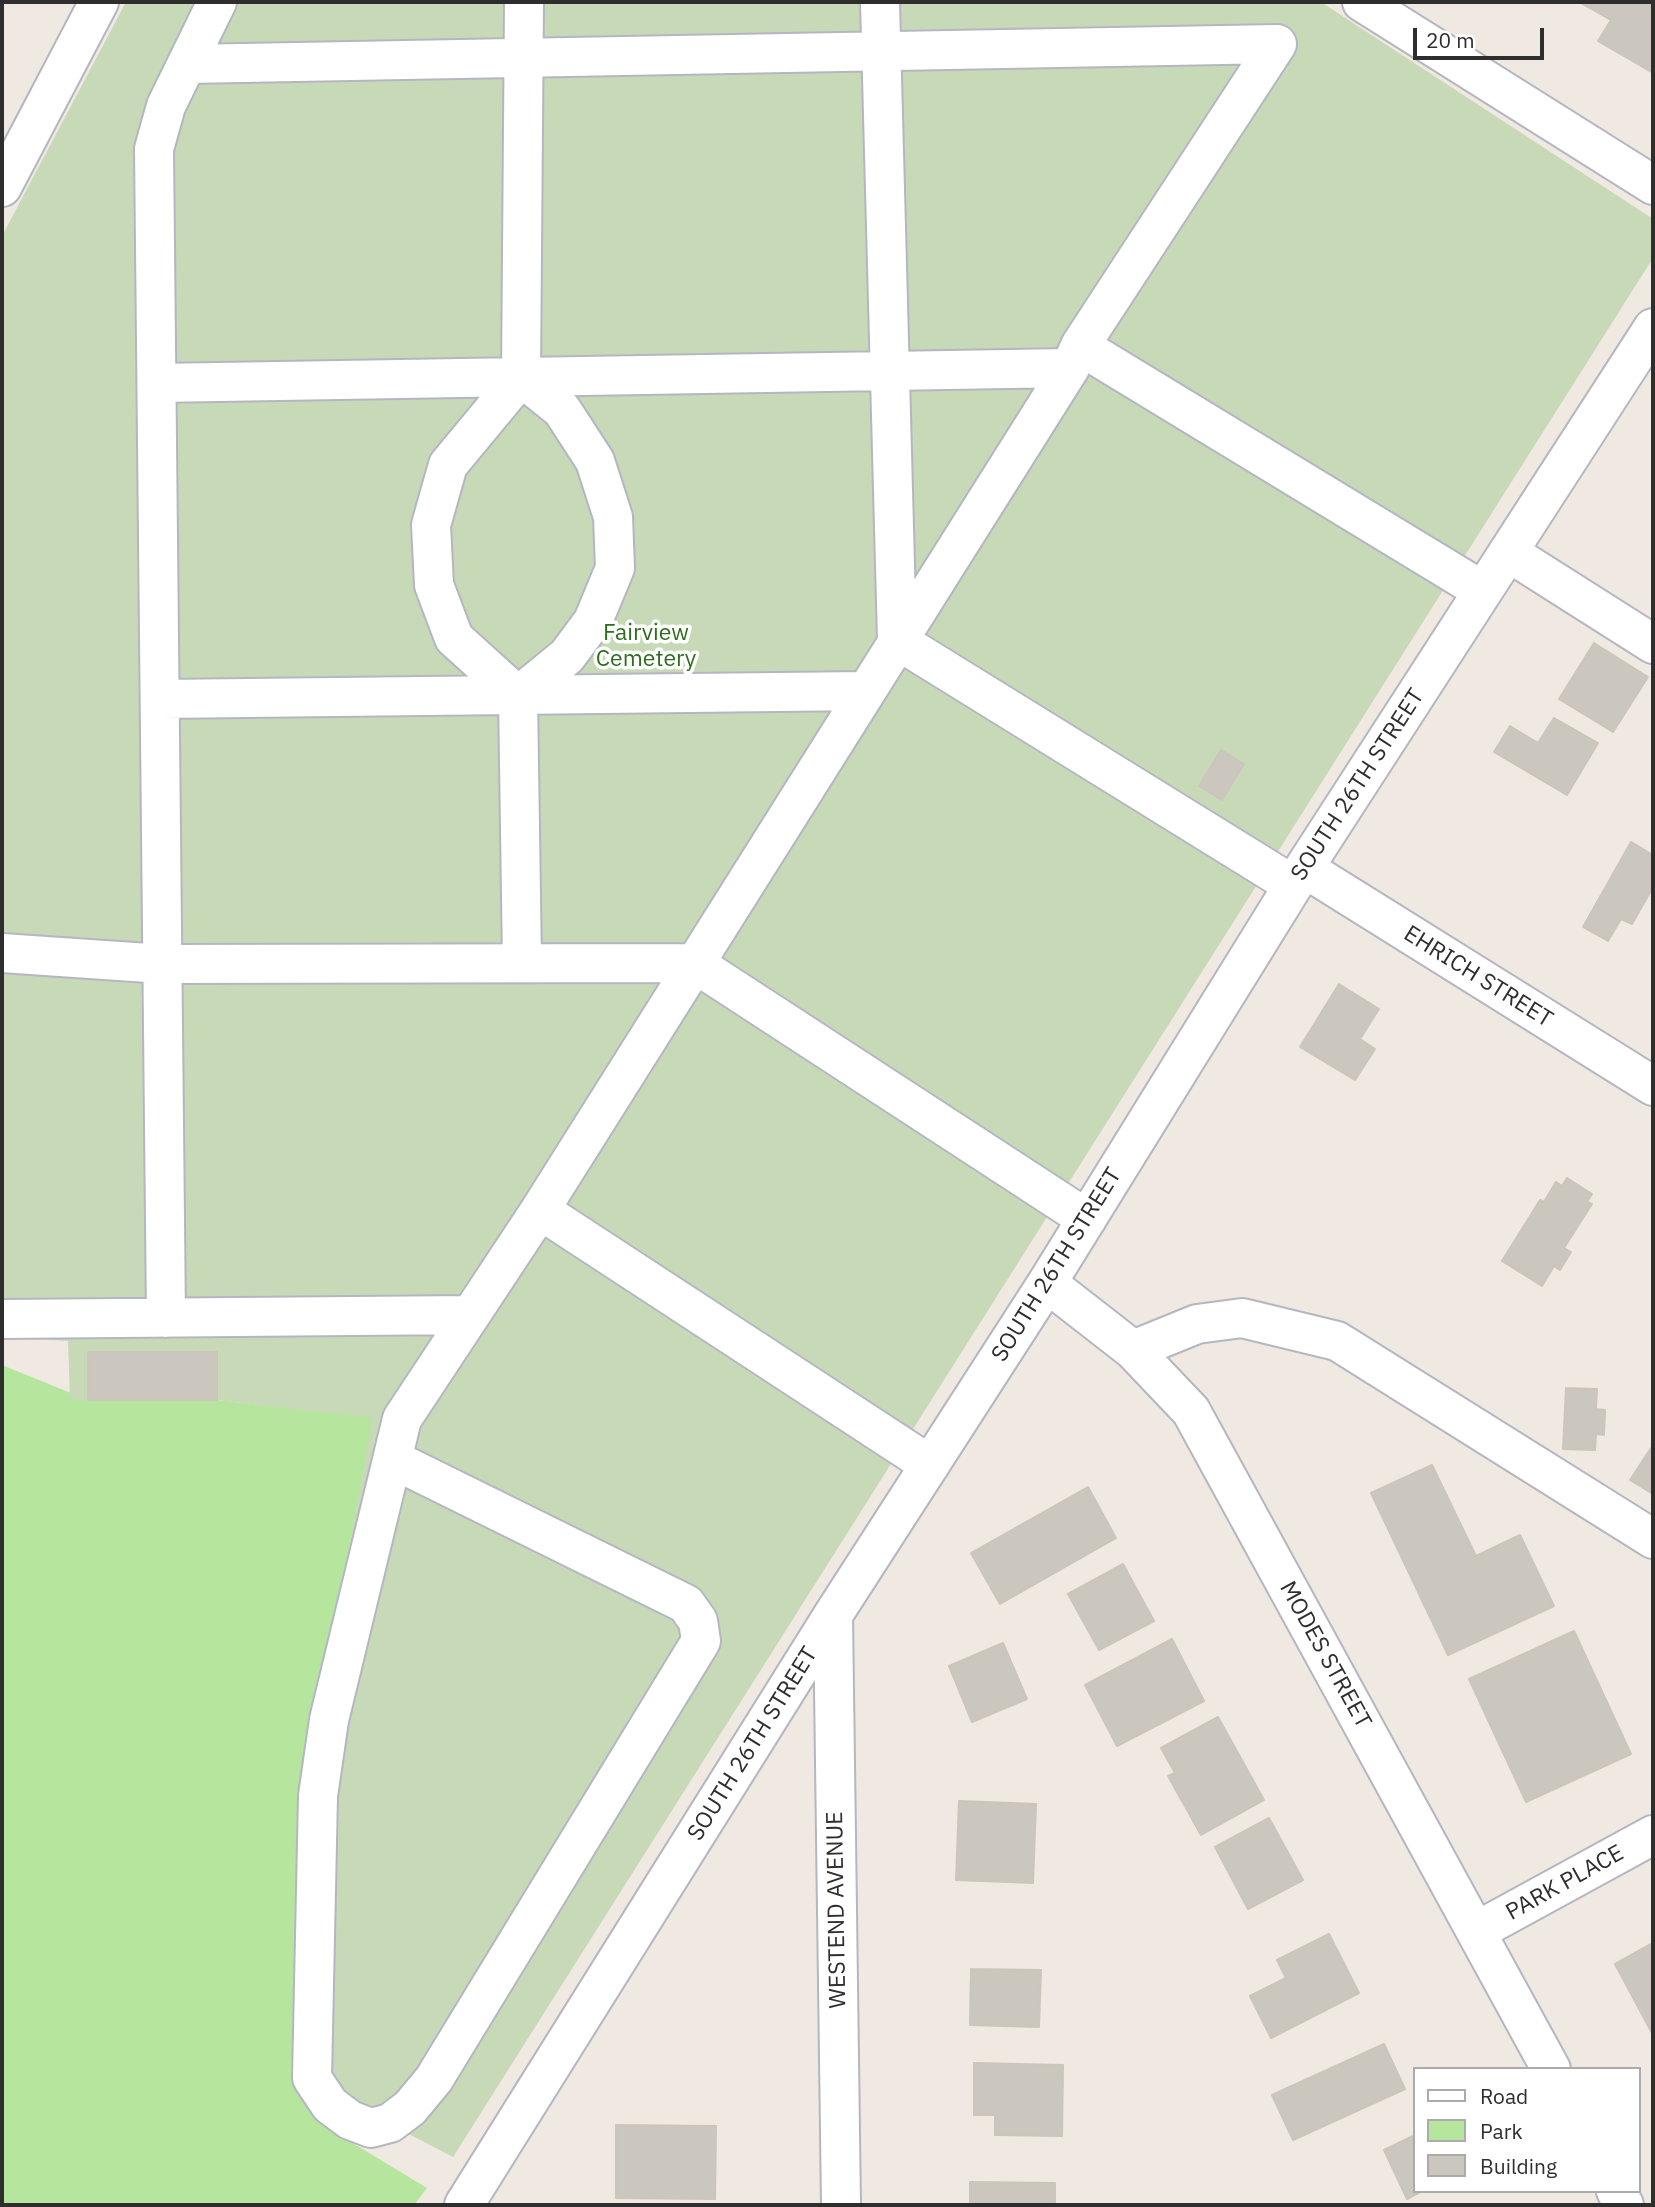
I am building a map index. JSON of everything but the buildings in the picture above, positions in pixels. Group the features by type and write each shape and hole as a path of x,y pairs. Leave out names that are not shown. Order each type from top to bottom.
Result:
{"street":[{"path":"2,187 99,2"},
{"path":"166,1318 154,149 166,106 217,2"},
{"path":"522,962 518,696 454,638 434,585 431,525 448,465 521,377 524,2"},
{"path":"880,2 897,640"},
{"path":"1376,5 1653,186"},
{"path":"187,64 1277,44 1075,357 540,1210 402,1419 329,1720 318,1796 312,2078 330,2105 350,2120 371,2128 390,2123 410,2108 434,2079 701,1641 698,1621 686,1604 394,1460"},
{"name":"SOUTH 26TH STREET","path":"464,2205 833,1615 1047,1283 1298,876 1653,328"},
{"path":"157,383 890,371 1075,357 1483,591"},
{"path":"518,696 573,648 593,621 615,568 613,517 595,461 562,410 521,377"},
{"path":"1508,552 1653,644"},
{"name":"EHRICH STREET","path":"897,640 1653,1086"},
{"path":"160,699 864,691"},
{"path":"2,953 163,964 694,963 1087,1219"},
{"path":"540,1210 930,1465"},
{"name":"MODES STREET","path":"1047,1283 1133,1350 1191,1411 1550,2067"},
{"path":"2,1319 470,1315"},
{"path":"1133,1350 1197,1324 1242,1318 1337,1341 1653,1539"},
{"name":"WESTEND AVENUE","path":"833,1615 841,2205"},
{"name":"PARK PLACE","path":"1477,1931 1653,1835"}],"green space":[{"name":"Fairview Cemetery","path":"126,2 1321,2 1653,219 1653,258 453,2157 403,2131 378,2140 349,2140 325,2128 305,2107 296,2066 298,1800 325,1687 372,1418 217,1400 70,1400 68,1341 2,1337 2,236"},
{"path":"2,1365 88,1400 217,1400 373,1417 325,1687 341,2136 427,2188 414,2205 2,2205"}]}
